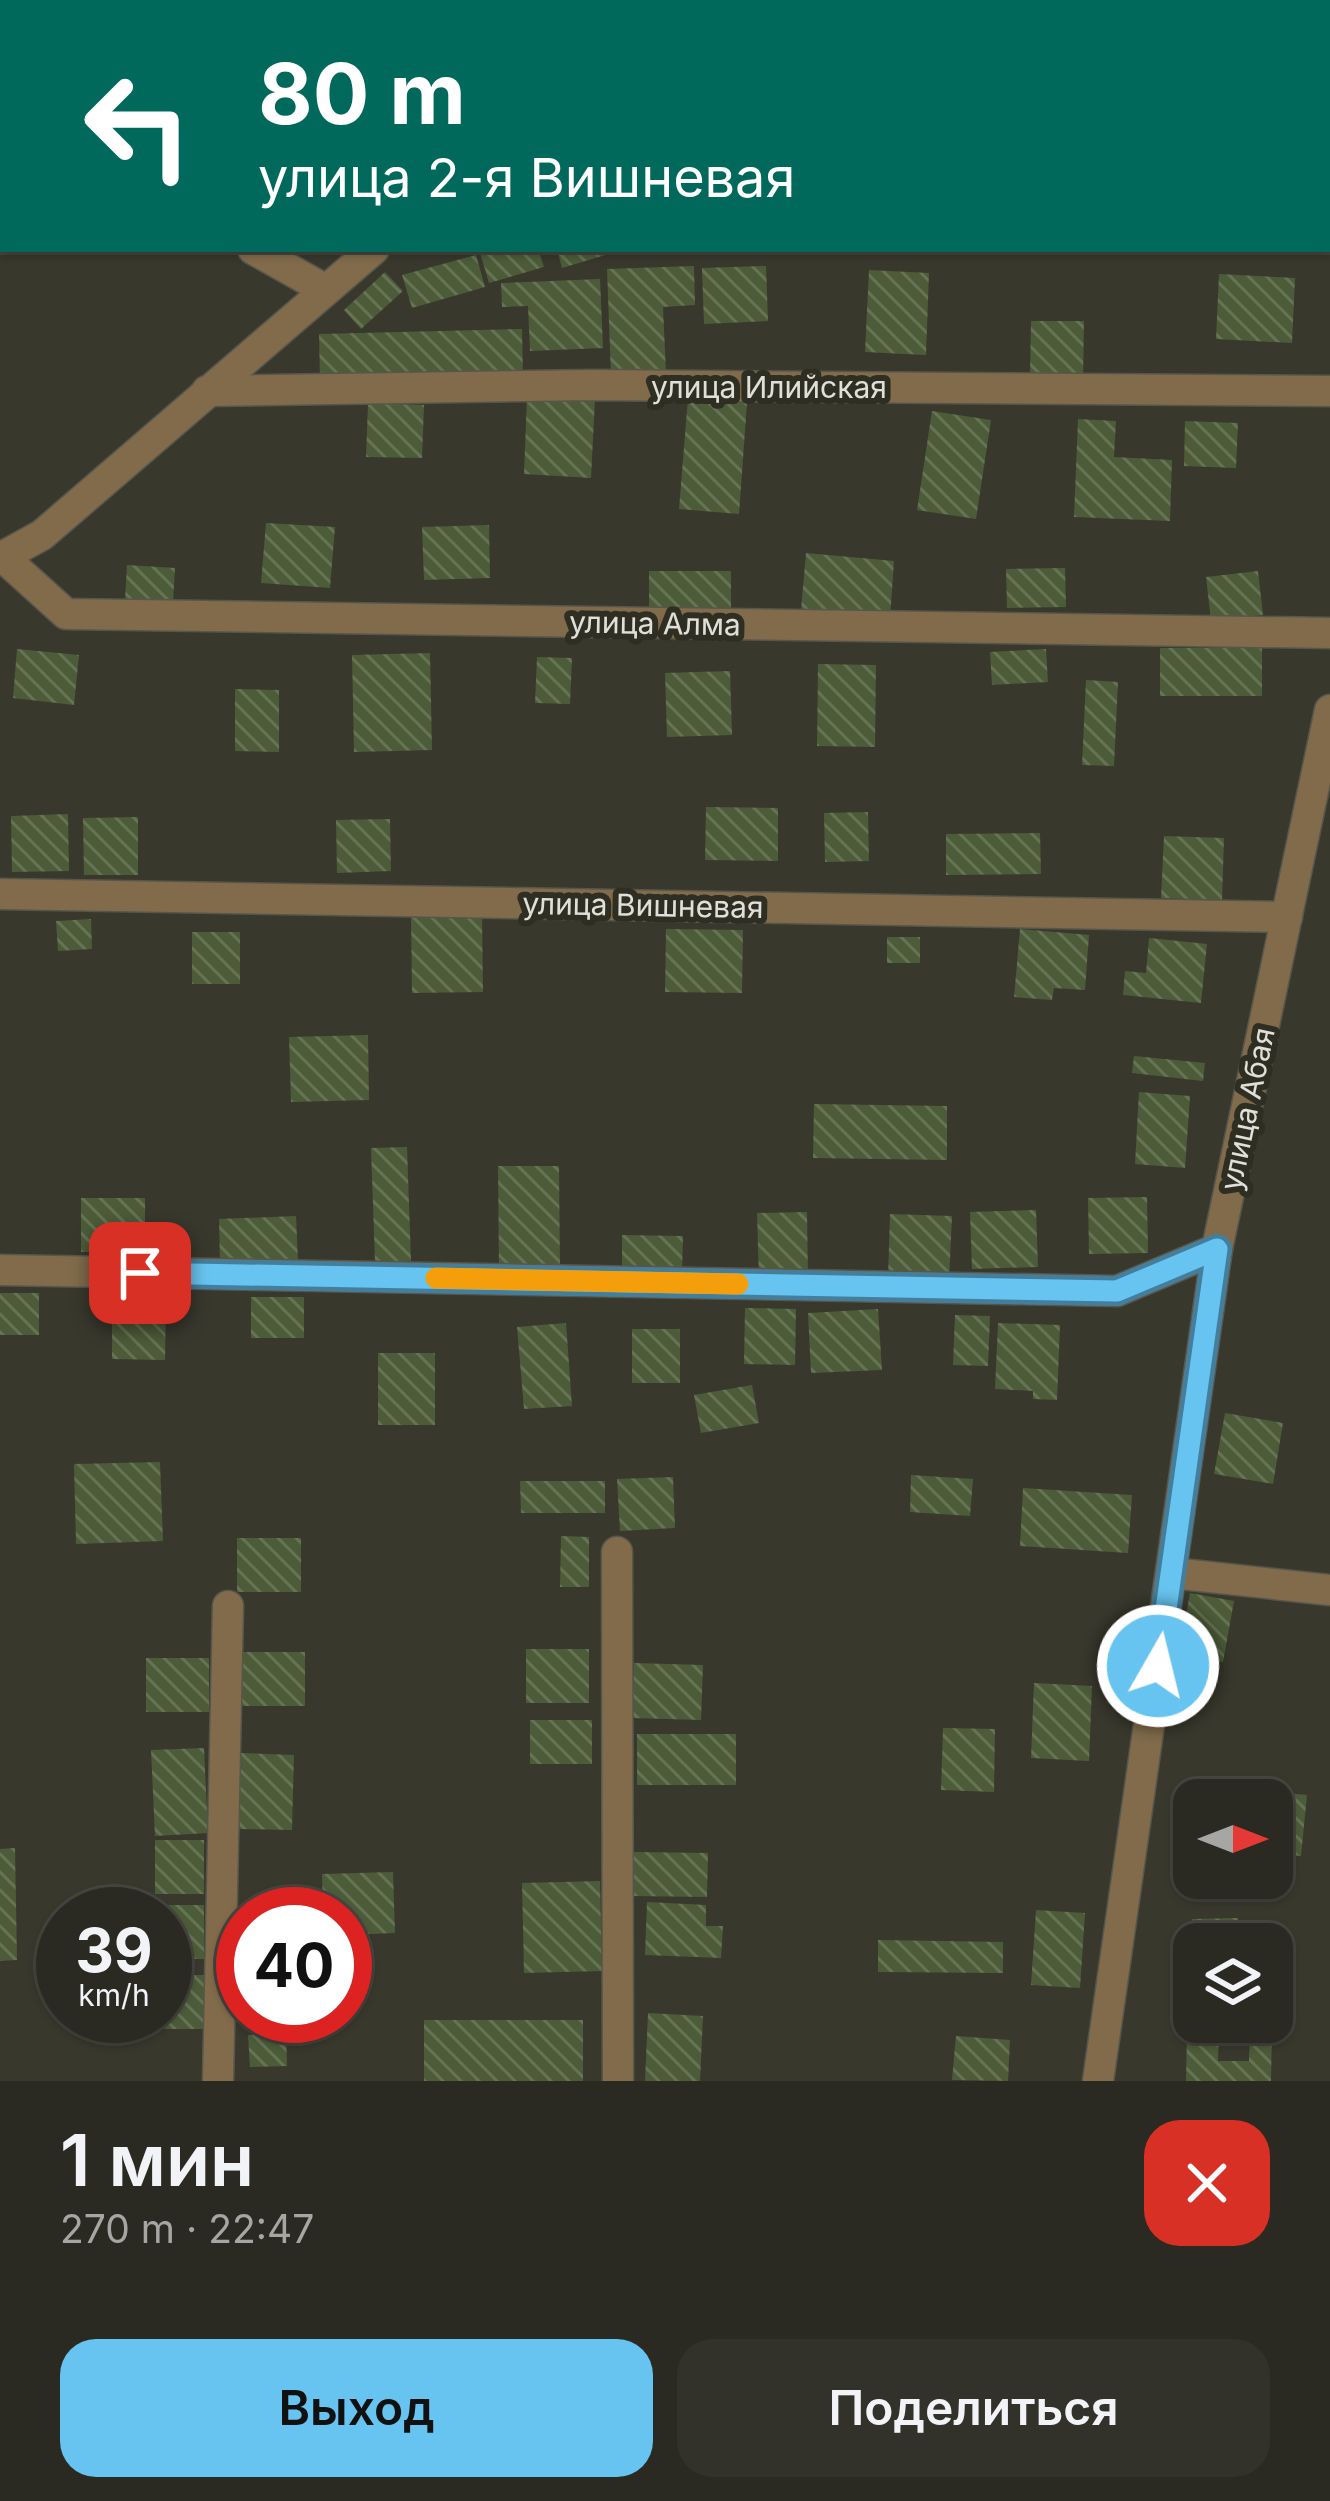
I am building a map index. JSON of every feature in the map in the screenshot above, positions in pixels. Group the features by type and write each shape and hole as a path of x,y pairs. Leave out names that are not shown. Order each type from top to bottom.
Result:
{"street":[{"path":"258,252 326,290"},
{"path":"2,557 42,535 370,252"},
{"name":"улица Илийская","path":"207,391 593,385 1330,391"},
{"name":"улица Алма","path":"2,557 66,614 1330,633"},
{"name":"улица Абая","path":"1098,2081 1217,1249 1330,710"},
{"name":"улица Вишневая","path":"0,894 1287,916"},
{"path":"0,1270 1117,1291 1217,1249"},
{"path":"617,1552 618,2081"},
{"path":"1172,1573 1330,1590"},
{"path":"218,2081 229,1606"}],"building":[{"path":"480,252 539,252 544,267 489,283"},
{"path":"558,252 615,252 562,268"},
{"path":"476,255 485,287 412,308 402,275"},
{"path":"694,266 695,305 663,307 666,373 611,376 607,269"},
{"path":"766,266 768,321 704,324 702,268"},
{"path":"869,270 929,273 926,355 865,352"},
{"path":"385,272 403,291 361,329 344,310"},
{"path":"1219,274 1295,278 1292,343 1216,339"},
{"path":"600,279 603,348 530,351 528,306 502,307 501,283"},
{"path":"1031,321 1084,321 1083,377 1030,377"},
{"path":"522,329 523,377 320,381 319,334"},
{"path":"527,396 595,399 591,478 524,474"},
{"path":"688,398 747,403 739,514 679,509"},
{"path":"368,403 424,405 422,458 366,457"},
{"path":"932,411 991,420 976,519 917,510"},
{"path":"1078,419 1116,421 1114,457 1172,460 1170,521 1074,517"},
{"path":"1185,421 1238,423 1236,468 1184,466"},
{"path":"266,523 335,527 330,588 261,583"},
{"path":"489,525 490,578 424,580 422,527"},
{"path":"806,553 894,561 890,618 801,610"},
{"path":"127,565 175,568 173,602 125,600"},
{"path":"1065,568 1066,607 1007,608 1006,569"},
{"path":"649,571 731,571 731,613 649,613"},
{"path":"1258,571 1263,615 1211,621 1206,577"},
{"path":"1160,648 1262,648 1262,696 1160,696"},
{"path":"17,649 79,655 74,705 13,698"},
{"path":"1046,649 1048,682 992,685 990,652"},
{"path":"430,653 432,750 354,752 352,655"},
{"path":"537,657 572,658 570,704 535,703"},
{"path":"818,664 876,665 875,747 817,746"},
{"path":"730,671 732,735 667,737 665,673"},
{"path":"1086,680 1118,682 1114,766 1082,765"},
{"path":"235,689 279,690 279,752 235,751"},
{"path":"706,807 778,808 778,861 705,860"},
{"path":"868,812 869,861 825,862 824,813"},
{"path":"68,814 69,871 12,872 11,816"},
{"path":"138,817 138,875 84,875 83,818"},
{"path":"390,819 391,871 337,873 336,820"},
{"path":"1040,833 1041,874 946,875 946,834"},
{"path":"1164,836 1224,838 1222,900 1161,898"},
{"path":"482,915 483,992 412,993 411,916"},
{"path":"91,919 92,949 58,951 56,921"},
{"path":"666,929 743,930 742,993 665,992"},
{"path":"1020,929 1089,935 1085,990 1054,988 1052,1000 1014,997"},
{"path":"192,932 240,932 240,984 192,984"},
{"path":"887,937 920,937 920,963 887,963"},
{"path":"1149,938 1207,944 1201,1003 1123,995 1125,971 1146,973"},
{"path":"368,1035 369,1100 291,1102 289,1037"},
{"path":"1134,1056 1205,1063 1203,1081 1132,1073"},
{"path":"1139,1092 1190,1096 1185,1168 1135,1164"},
{"path":"814,1104 947,1106 947,1160 813,1158"},
{"path":"407,1147 411,1261 375,1262 371,1148"},
{"path":"498,1166 559,1166 560,1270 499,1270"},
{"path":"1147,1197 1148,1253 1089,1254 1088,1198"},
{"path":"81,1198 145,1198 145,1252 81,1252"},
{"path":"1036,1210 1038,1267 972,1269 970,1212"},
{"path":"807,1212 808,1278 759,1279 757,1213"},
{"path":"890,1214 952,1216 949,1282 888,1279"},
{"path":"296,1216 298,1262 220,1265 219,1219"},
{"path":"622,1235 683,1236 682,1273 622,1272"},
{"path":"0,1293 39,1293 39,1335 0,1335"},
{"path":"112,1296 166,1296 165,1360 112,1359"},
{"path":"251,1297 304,1297 304,1338 251,1338"},
{"path":"745,1308 796,1309 795,1365 744,1364"},
{"path":"878,1309 882,1370 811,1373 808,1313"},
{"path":"955,1315 990,1316 988,1366 953,1365"},
{"path":"566,1323 572,1406 524,1409 517,1327"},
{"path":"998,1323 1060,1325 1057,1400 1033,1399 1033,1391 995,1389"},
{"path":"632,1329 680,1329 680,1383 632,1383"},
{"path":"378,1353 435,1353 435,1425 378,1425"},
{"path":"752,1385 759,1423 701,1433 694,1395"},
{"path":"1225,1413 1283,1423 1273,1484 1214,1474"},
{"path":"160,1462 163,1541 76,1544 74,1464"},
{"path":"911,1475 973,1479 970,1516 910,1512"},
{"path":"673,1477 675,1528 620,1531 617,1479"},
{"path":"520,1481 605,1481 605,1513 521,1513"},
{"path":"1023,1488 1132,1495 1128,1553 1020,1546"},
{"path":"561,1536 589,1537 589,1587 560,1587"},
{"path":"237,1538 301,1538 301,1592 237,1592"},
{"path":"1190,1593 1234,1601 1223,1662 1179,1654"},
{"path":"526,1649 589,1649 589,1703 526,1703"},
{"path":"242,1652 305,1652 305,1706 242,1706"},
{"path":"146,1658 209,1658 209,1712 146,1712"},
{"path":"634,1663 703,1665 701,1720 632,1718"},
{"path":"1034,1683 1092,1686 1089,1761 1031,1758"},
{"path":"530,1720 592,1720 592,1764 530,1764"},
{"path":"943,1728 995,1729 994,1792 941,1790"},
{"path":"637,1734 736,1734 736,1785 637,1785"},
{"path":"204,1748 208,1833 155,1836 151,1750"},
{"path":"241,1753 294,1755 292,1830 238,1829"},
{"path":"1293,1794 1307,1795 1301,1856 1293,1855"},
{"path":"155,1840 204,1840 204,1894 192,1894 192,1887 155,1887"},
{"path":"15,1848 17,1960 0,1961 0,1849"},
{"path":"633,1852 708,1853 707,1897 632,1896"},
{"path":"393,1872 395,1933 372,1934 372,1887 322,1887 322,1874"},
{"path":"600,1881 602,1971 524,1973 522,1883"},
{"path":"647,1902 706,1905 706,1926 723,1926 721,1958 645,1955"},
{"path":"192,1905 204,1905 204,1959 192,1959"},
{"path":"1036,1910 1085,1913 1080,1988 1031,1985"},
{"path":"1238,1918 1238,1923 1192,1923 1192,1919"},
{"path":"878,1940 1003,1942 1003,1973 878,1972"},
{"path":"192,1975 204,1975 204,2029 192,2029"},
{"path":"648,2013 703,2016 700,2081 645,2081"},
{"path":"424,2020 583,2020 583,2081 424,2081"},
{"path":"956,2036 1010,2040 1008,2081 952,2080"},
{"path":"248,2043 286,2043 287,2066 250,2067"},
{"path":"1187,2043 1219,2043 1218,2061 1249,2061 1250,2043 1272,2043 1271,2081 1186,2081"}],"slow traffic":[{"path":"436,1278 738,1284"}],"route":[{"path":"140,1273 1117,1291 1217,1249 1158,1666"}]}
